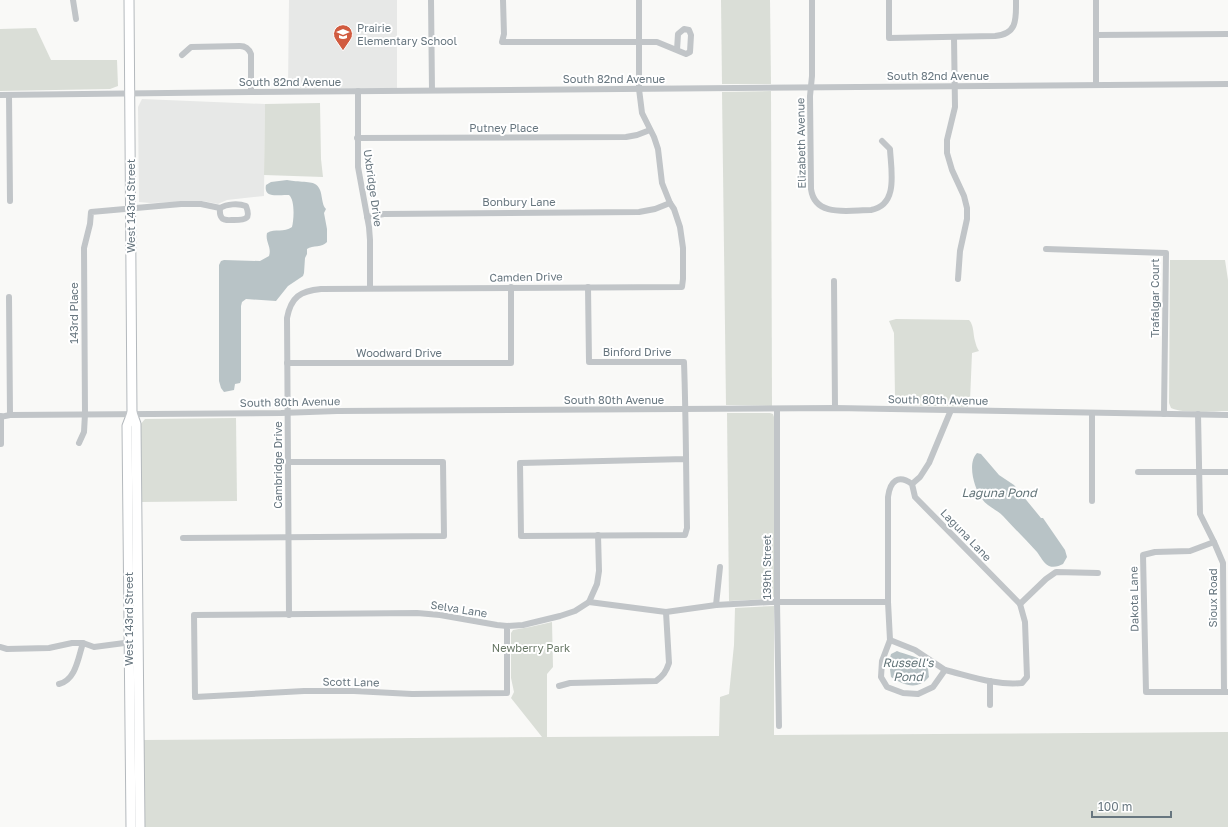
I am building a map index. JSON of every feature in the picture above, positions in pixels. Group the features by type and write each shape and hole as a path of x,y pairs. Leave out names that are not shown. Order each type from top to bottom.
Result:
{"main road":[{"name":"West 143rd Street","path":"129,0 132,413 127,426 140,827"},
{"name":"West 143rd Street","path":"131,827 134,642"}],"street":[{"path":"73,0 76,20"},
{"path":"431,0 432,90"},
{"path":"504,0 504,34 502,42 657,42 686,54 690,52 691,35 689,30 684,29 678,34 677,50"},
{"path":"640,0 640,89 642,113 658,149 662,183 670,203"},
{"name":"Elizabeth Avenue","path":"812,0 810,96 811,193 815,202 821,207 834,211 871,210 882,205 888,198 891,186 890,149 882,141"},
{"path":"889,0 888,38 995,36 1007,33 1012,29 1015,22 1016,0"},
{"path":"1096,0 1096,85"},
{"path":"1096,35 1228,34"},
{"path":"954,37 955,107 947,140 947,153 952,170 964,196 968,219 960,251 958,279"},
{"path":"182,55 191,47 246,47 251,54 251,92"},
{"name":"South 82nd Avenue","path":"0,95 1228,84"},
{"name":"Uxbridge Drive","path":"358,91 358,167 370,240 370,288"},
{"path":"9,95 10,201"},
{"name":"Putney Place","path":"358,138 626,137 650,130"},
{"name":"Bonbury Lane","path":"367,216 384,214 639,212 655,209 670,203"},
{"name":"Camden Drive","path":"370,288 682,287 681,234 677,218 670,203"},
{"path":"131,209 181,204 201,204 220,208 225,205 241,204 246,206 248,216 242,220 224,220 220,213 220,208"},
{"name":"143rd Place","path":"79,443 84,432 85,414 84,248 90,224 90,212 131,209"},
{"name":"Trafalgar Court","path":"1046,249 1166,253 1164,414"},
{"path":"834,281 835,408"},
{"name":"Binford Drive","path":"588,287 589,362 684,362 686,459 685,535 598,535"},
{"name":"Cambridge Drive","path":"289,615 288,412 286,363 287,318 289,307 293,300 305,292 321,289 370,288"},
{"name":"Woodward Drive","path":"286,363 511,363 511,288"},
{"path":"9,297 10,415"},
{"name":"South 80th Avenue","path":"1,416 337,411 835,408 1228,415"},
{"name":"139th Street","path":"777,409 777,602 779,726"},
{"path":"945,670 933,687 918,694 902,693 887,687 881,676 882,661 890,640 888,602 888,504 890,488 893,483 898,480 905,479 912,484 920,477 929,463 952,410"},
{"path":"1092,413 1092,501"},
{"name":"Sioux Road","path":"1198,414 1200,514 1223,563 1226,692"},
{"path":"1,416 1,444"},
{"path":"686,459 520,463 521,536 598,535 599,572 597,584 589,602 666,612 716,606 777,602 888,602"},
{"path":"183,538 444,536 443,462 288,462"},
{"path":"1138,472 1228,472"},
{"name":"Laguna Lane","path":"912,484 915,497 1020,604 1025,622 1027,678 1022,683 1013,684 990,681"},
{"name":"Dakota Lane","path":"1214,542 1190,551 1155,552 1143,555 1146,692 1226,692"},
{"path":"716,606 720,566"},
{"path":"1020,604 1046,579 1056,572 1098,573"},
{"name":"Selva Lane","path":"195,697 194,616 417,613 440,615 507,626 523,625 560,616 575,611 589,602"},
{"path":"559,686 570,683 656,681 667,671 669,663 666,612"},
{"name":"Scott Lane","path":"195,697 304,691 354,691 412,694 507,693 507,626"},
{"path":"890,640 915,650 945,670 990,681 990,705"},
{"path":"0,647 49,648 72,642 83,643 94,647 134,642"},
{"path":"59,684 70,679 83,643"}],"shaded area":[{"name":"Prairie Elementary School","path":"289,0 397,0 397,88 288,89"},
{"path":"142,99 265,104 264,196 227,200 218,204 203,201 139,202 138,107"}],"green space":[{"path":"721,0 770,0 771,84 722,84"},
{"path":"36,28 51,60 117,60 118,86 110,89 0,91 0,29"},
{"path":"771,91 772,406 726,405 722,92"},
{"path":"320,103 321,159 323,177 264,175 265,104"},
{"path":"1170,260 1225,260 1228,280 1228,411 1183,411 1171,408 1169,403"},
{"path":"896,319 969,320 972,324 975,342 979,351 972,353 970,401 968,401 968,407 897,405 897,397 895,397 894,333 889,321"},
{"path":"727,413 770,413 773,414 774,417 775,596 770,599 729,601"},
{"path":"236,418 237,501 141,502 140,425 145,419"},
{"name":"Newberry Park","path":"774,606 774,735 1228,732 1228,827 144,827 143,740 542,737 511,698 514,692 511,678 511,633 513,630 552,622 553,667 547,674 547,737 719,736 720,697 729,694 734,645 735,608"}],"water":[{"path":"287,180 310,182 318,186 320,189 326,209 324,213 327,229 327,242 323,245 307,249 303,276 288,286 276,301 246,299 242,302 241,380 240,383 235,384 234,390 224,392 219,381 219,265 221,261 224,260 260,261 269,256 270,250 267,233 286,230 292,227 294,210 291,197 289,195 273,195 267,193 266,185 271,182"},
{"name":"Laguna Pond","path":"977,453 981,454 999,475 1014,485 1041,518 1043,518 1065,550 1067,557 1063,564 1055,567 1047,565 1037,552 1003,516 982,499 976,489 972,469 972,463"},
{"name":"Russell's Pond","path":"897,651 922,660 926,663 929,677 920,684 910,685 891,677 889,662 891,654"}],"place":[{"name":"Prairie Elementary School","path":"343,51"}]}
